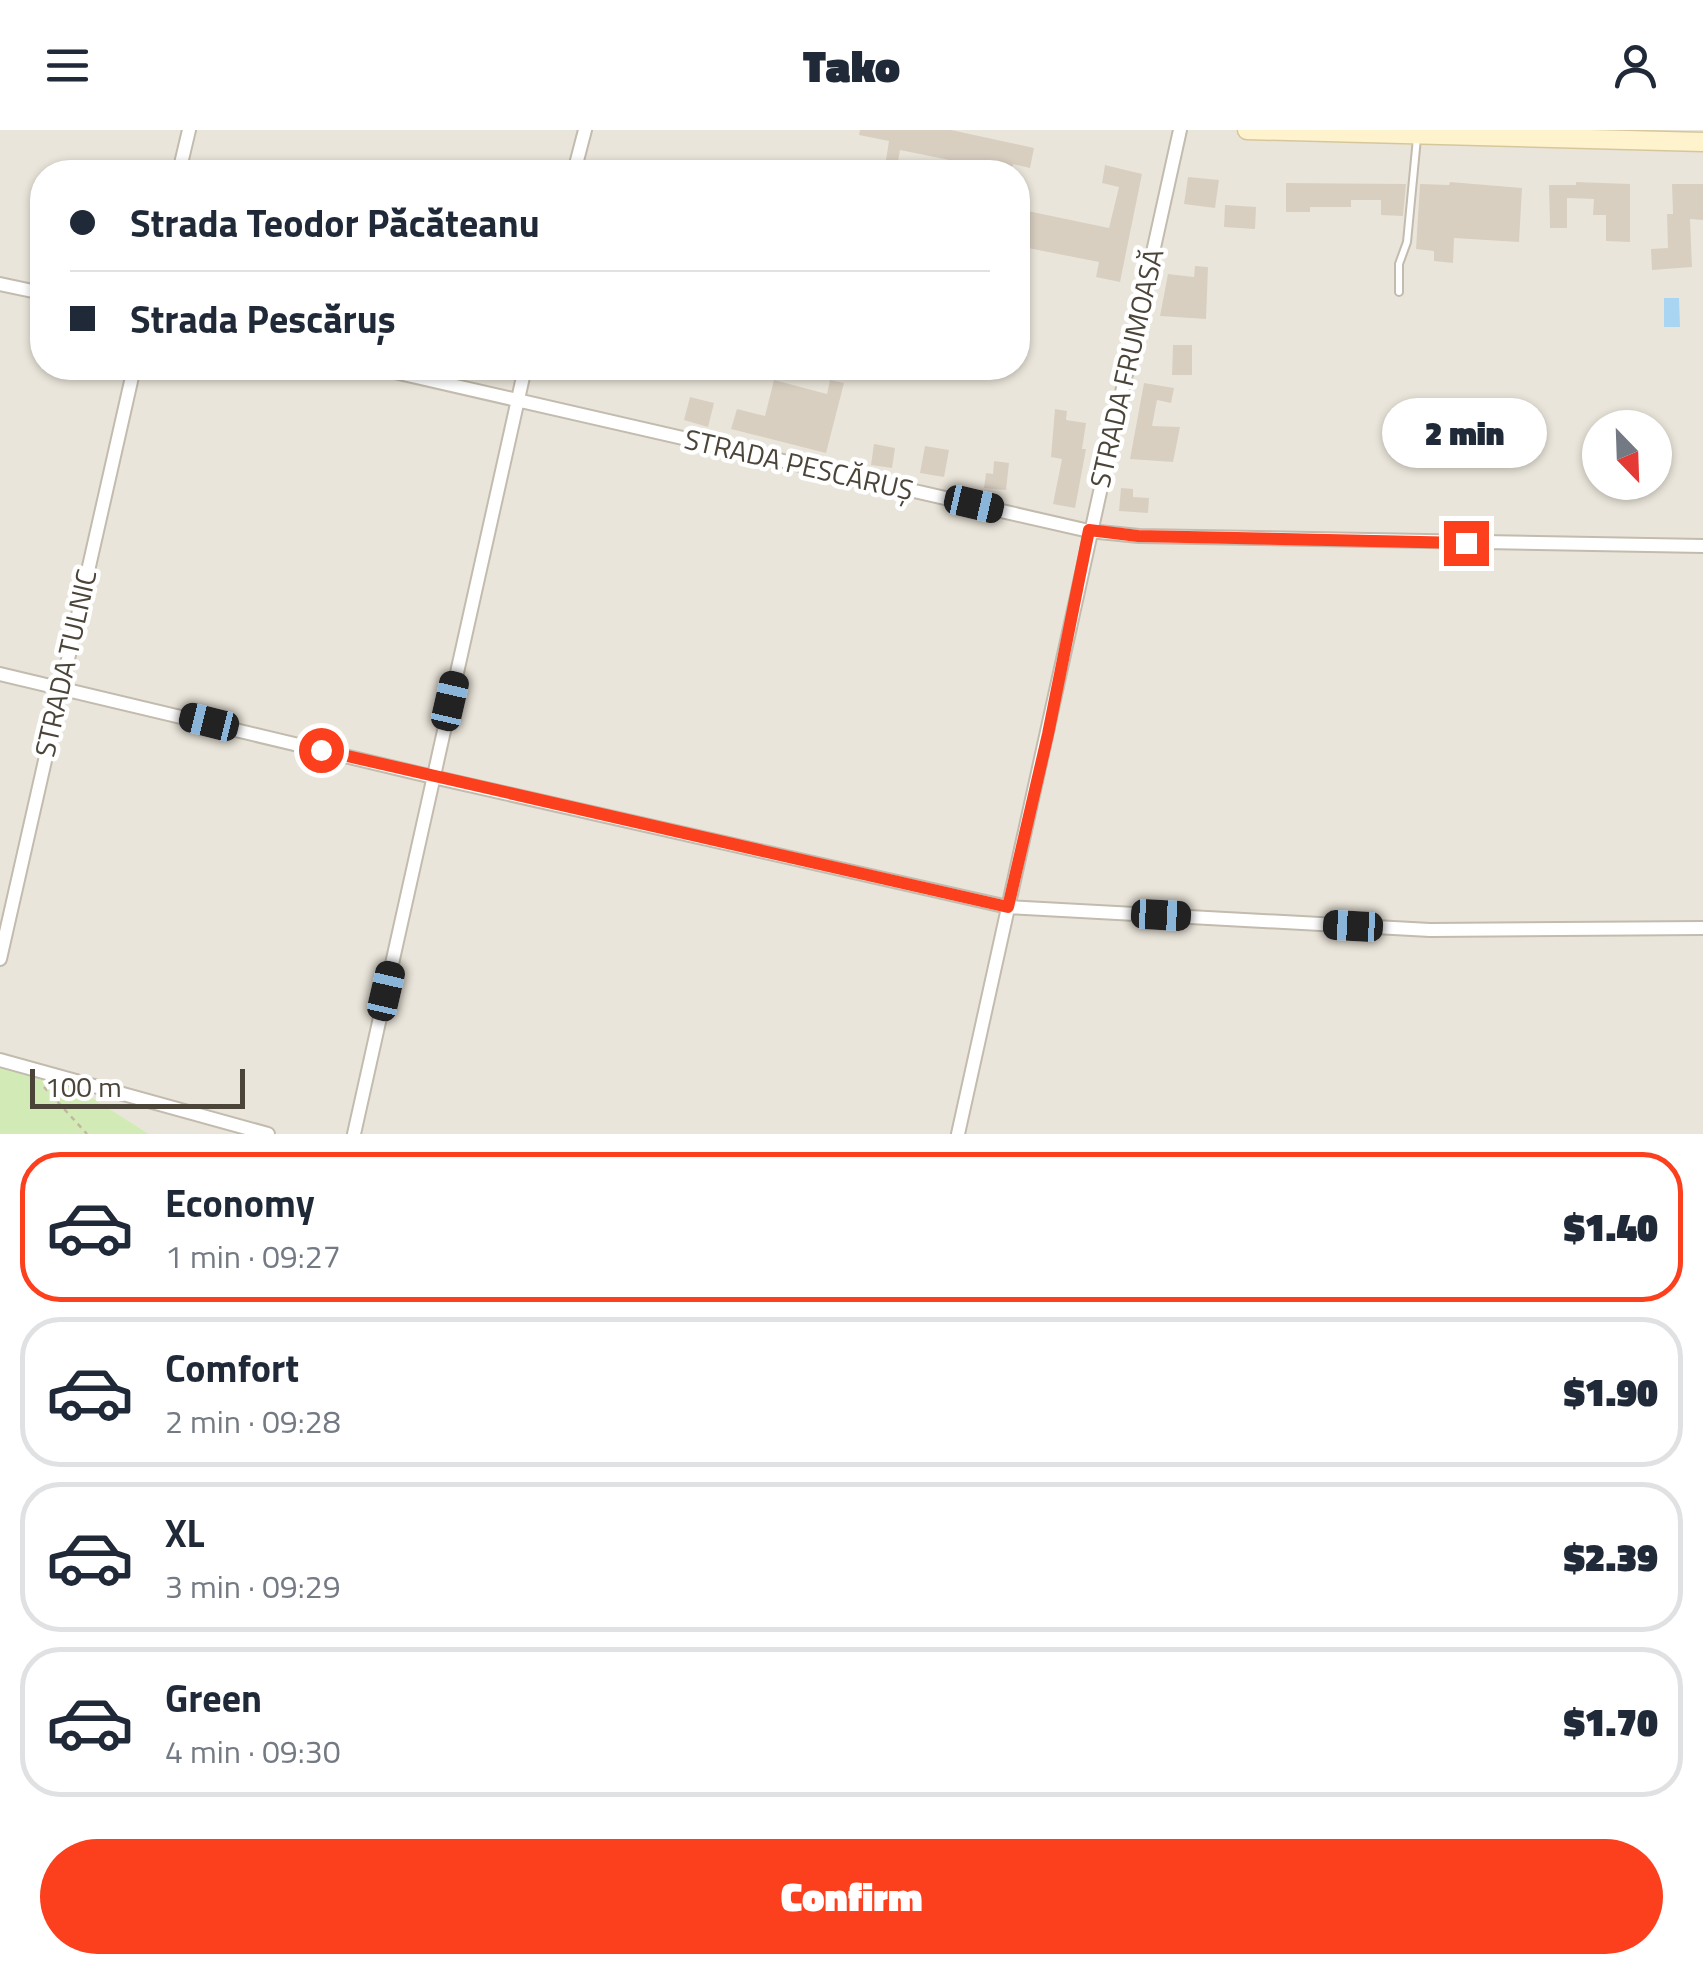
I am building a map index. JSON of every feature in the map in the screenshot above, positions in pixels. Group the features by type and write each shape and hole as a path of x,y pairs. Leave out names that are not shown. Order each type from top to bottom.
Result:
{"main road":[{"path":"1248,130 1703,142"}],"street":[{"path":"182,160 189,130"},
{"path":"577,160 585,130"},
{"name":"STRADA FRUMOASĂ","path":"958,1134 1180,130"},
{"path":"0,284 30,290"},
{"name":"STRADA TULNIC","path":"0,959 131,380"},
{"name":"STRADA PESCĂRUȘ","path":"431,380 1089,530 1158,536 1703,546"},
{"path":"354,1134 522,380"},
{"path":"0,674 1008,907 1430,930 1703,928"},
{"path":"0,1060 268,1134"}],"lane":[{"path":"1400,292 1399,264 1407,242 1417,136"}],"path":[{"path":"31,1070 57,1105 87,1134"}],"shaded area":[{"path":"0,130 1703,130 1703,1134 149,1134 48,1070 0,1060"}],"green space":[{"path":"0,1060 48,1070 149,1134 0,1134"}],"water":[{"path":"1664,298 1679,298 1680,327 1664,327"}],"building":[{"path":"860,130 951,130 1034,148 1030,168 1030,160 949,160 900,150 898,160 886,160 889,141 859,135"},
{"path":"1105,165 1142,174 1120,282 1096,277 1099,262 1030,248 1030,212 1109,228 1119,187 1102,183"},
{"path":"1188,177 1219,180 1215,208 1184,204"},
{"path":"1450,182 1522,188 1519,242 1454,238 1453,263 1434,261 1434,251 1416,249 1420,184"},
{"path":"1286,183 1406,184 1403,216 1381,215 1381,200 1351,200 1351,207 1310,207 1310,212 1286,212"},
{"path":"1630,184 1630,242 1606,241 1606,215 1593,215 1594,199 1567,198 1567,228 1550,228 1549,185"},
{"path":"1672,184 1703,184 1703,220 1690,219 1692,267 1652,270 1651,249 1668,248 1667,214 1673,214"},
{"path":"1225,205 1256,207 1255,229 1224,227"},
{"path":"1195,266 1208,267 1206,319 1160,316 1168,274 1194,277"},
{"path":"1173,345 1192,345 1192,375 1172,375"},
{"path":"774,380 827,394 830,380 844,383 826,453 731,429 737,409 765,416"},
{"path":"1144,383 1174,388 1171,403 1157,400 1152,426 1180,427 1173,462 1130,459"},
{"path":"690,397 714,403 708,427 684,420"},
{"path":"1055,409 1067,411 1066,420 1086,423 1082,449 1086,449 1075,508 1053,504 1062,459 1051,457"},
{"path":"874,444 895,448 892,468 871,465"},
{"path":"925,446 949,450 944,477 920,473"},
{"path":"994,461 1009,463 1006,490 984,488 986,473 993,474"},
{"path":"1121,488 1133,489 1133,497 1149,498 1148,513 1119,511"}],"route":[{"path":"321,750 1008,907 1089,530 1138,536 1466,543"}]}
